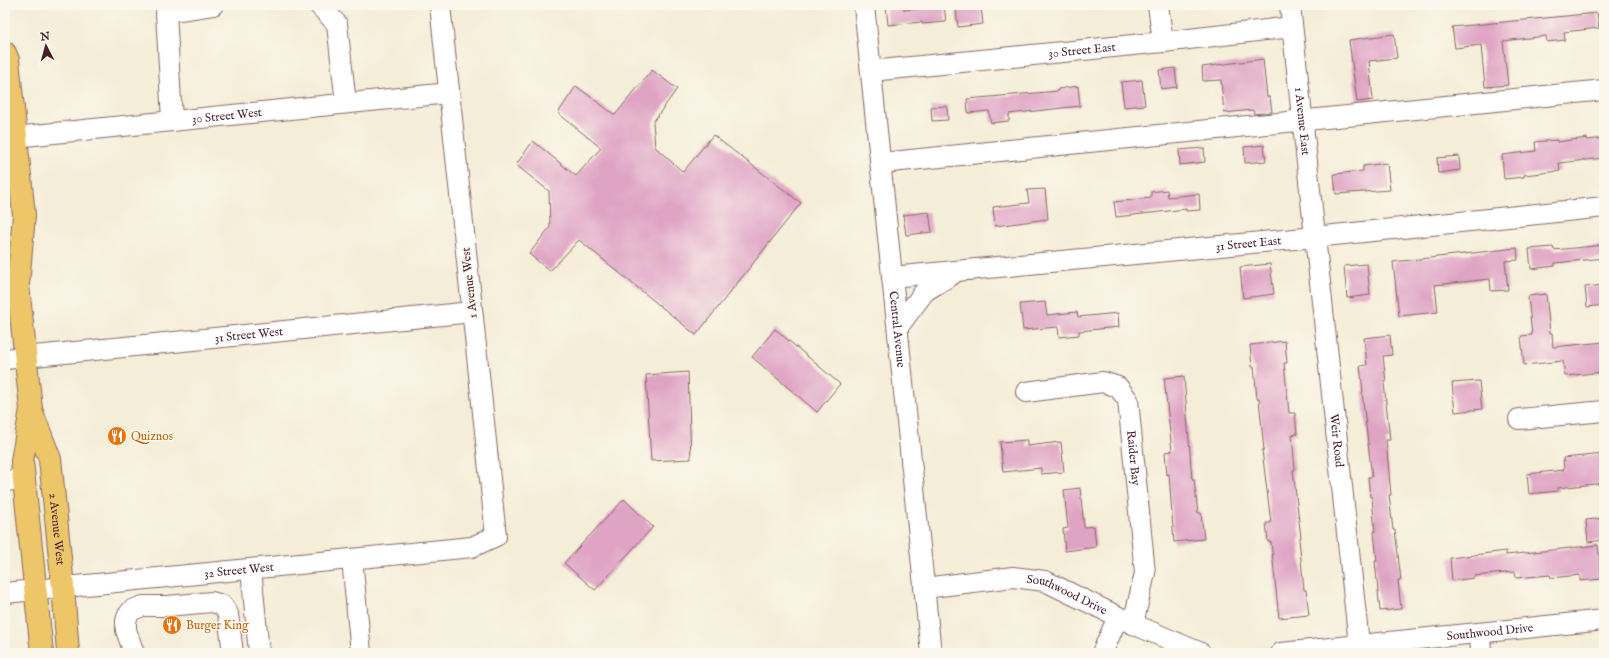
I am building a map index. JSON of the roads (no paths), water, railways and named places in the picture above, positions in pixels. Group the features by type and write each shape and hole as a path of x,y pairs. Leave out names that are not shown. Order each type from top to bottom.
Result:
{"highway":[{"name":"2 Avenue West","path":"5,53 8,60 11,137 24,215 18,285 15,358 31,409 50,459 68,653"},
{"name":"2 Avenue West","path":"5,247 18,285"},
{"name":"2 Avenue West","path":"31,409 22,461 15,480 35,589 42,653"}],"street":[{"path":"172,121 166,12 213,5"},
{"path":"319,5 337,24 346,103"},
{"name":"1 Avenue West","path":"440,5 496,536 472,547"},
{"name":"Central Avenue","path":"864,5 931,653"},
{"path":"1158,5 1163,42"},
{"name":"1 Avenue East","path":"1290,5 1315,237"},
{"name":"30 Street East","path":"871,72 1163,42 1292,27"},
{"path":"881,163 1604,90"},
{"name":"30 Street West","path":"11,137 449,93"},
{"name":"31 Street East","path":"892,277 1315,237 1604,207"},
{"name":"Weir Road","path":"1315,237 1359,644"},
{"path":"898,327 925,291 956,272"},
{"name":"31 Street West","path":"15,358 472,312"},
{"name":"Raider Bay","path":"1026,392 1103,382 1118,387 1128,400 1145,572 1126,620 1102,653"},
{"path":"1519,419 1604,411"},
{"name":"32 Street West","path":"5,593 472,547"},
{"path":"352,559 362,653"},
{"path":"251,569 260,653"},
{"name":"Southwood Drive","path":"924,588 1013,577 1045,581 1126,620 1200,653"},
{"path":"134,653 126,630 126,621 132,610 143,606 167,606 212,602 222,605 228,614 233,653"},
{"name":"Southwood Drive","path":"1281,653 1604,620"},
{"path":"1480,633 1481,653"}],"place":[{"name":"Quiznos","path":"117,436"},
{"name":"Burger King","path":"172,625"}]}
